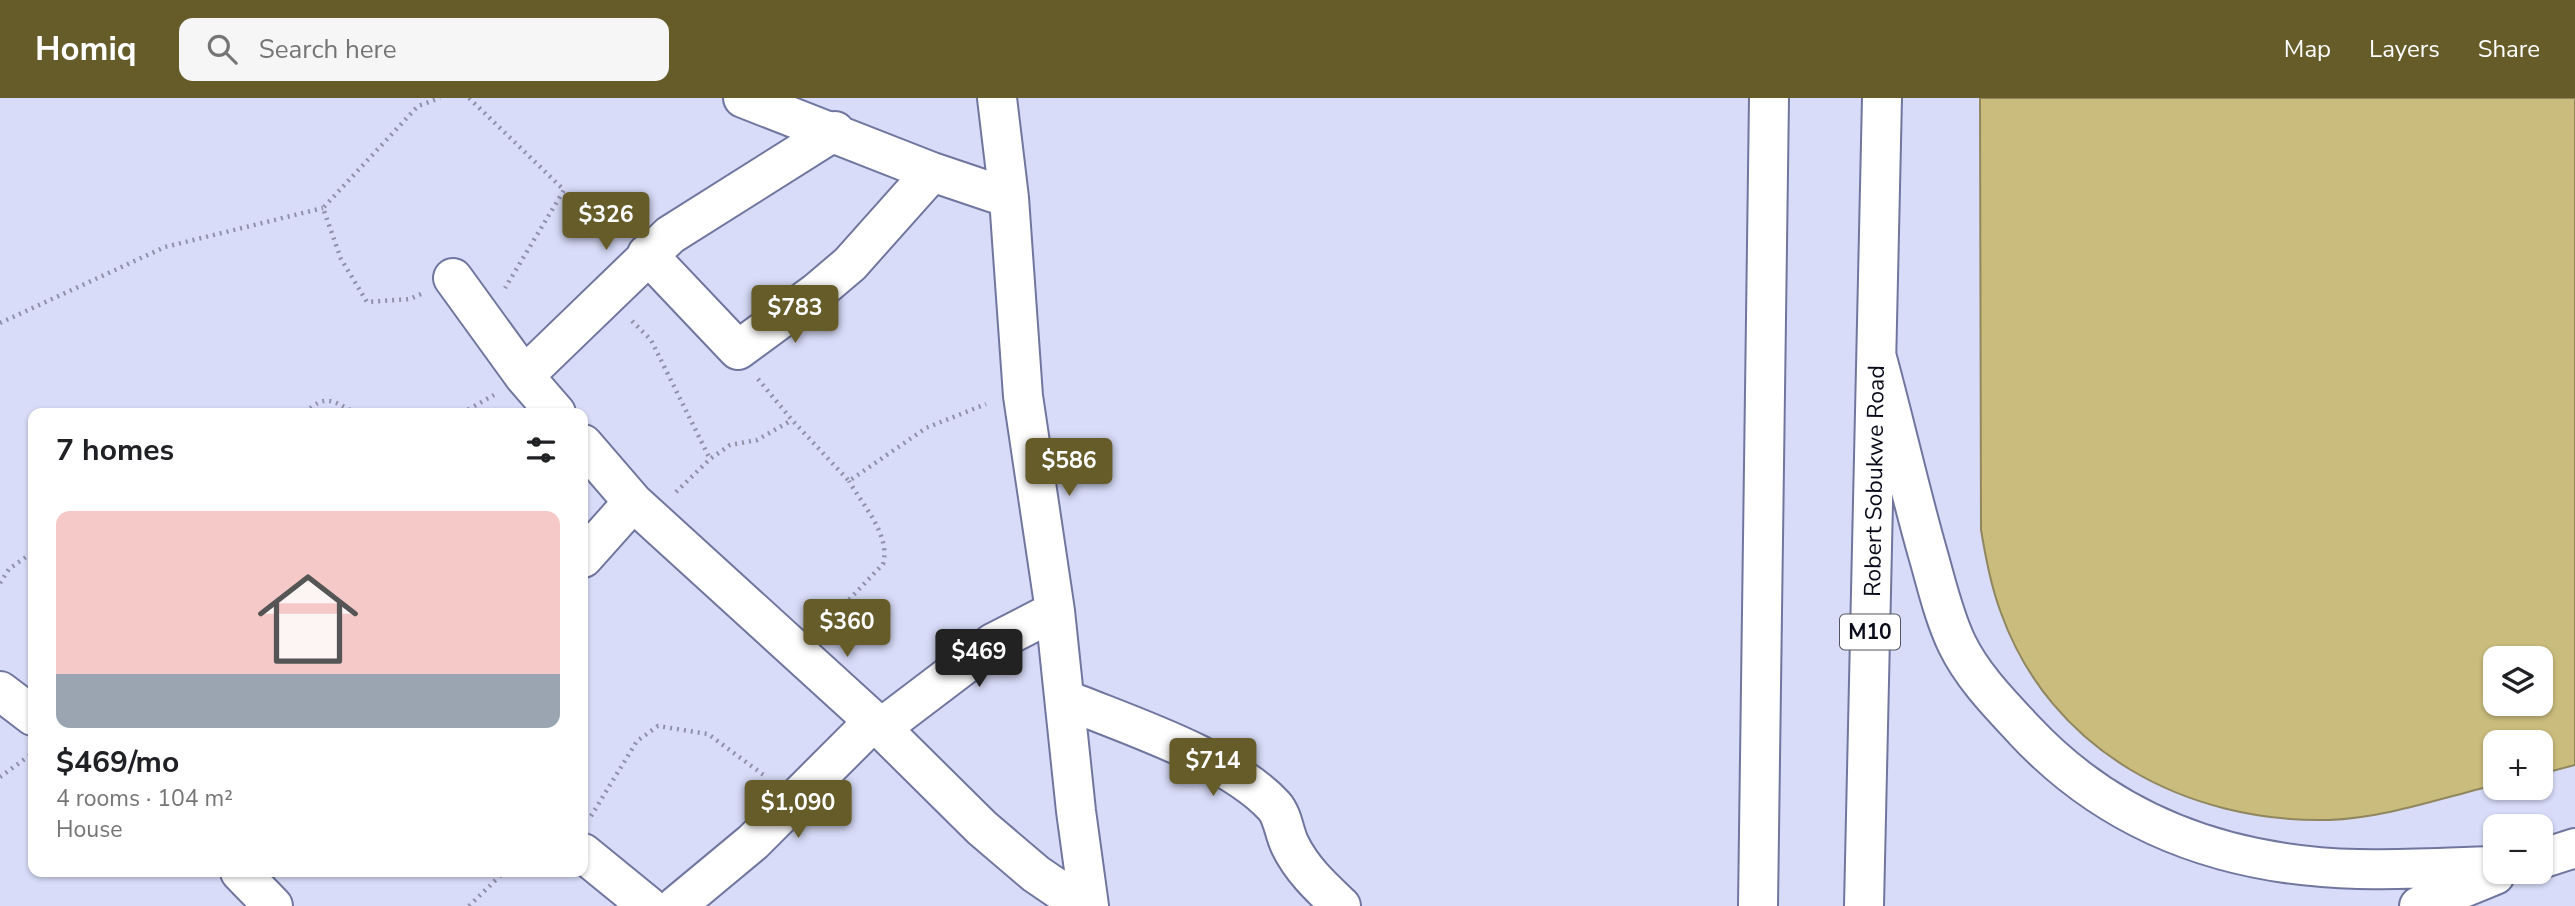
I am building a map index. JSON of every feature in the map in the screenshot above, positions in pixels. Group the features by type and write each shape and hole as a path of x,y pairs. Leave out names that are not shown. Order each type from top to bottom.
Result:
{"street":[{"path":"744,98 835,131 932,172 1009,198"},
{"path":"997,98 1009,198 1023,396 1067,700 1076,811 1090,906"},
{"path":"1758,906 1769,98"},
{"name":"Robert Sobukwe Road","path":"1864,906 1882,98"},
{"path":"524,376 647,254 738,189 835,131"},
{"path":"647,254 737,350 817,292 850,264 932,172"},
{"path":"453,278 524,376 552,408"},
{"path":"1877,358 1920,525 1957,644 1989,693 2056,765 2108,802 2159,830 2224,851 2259,859 2357,869 2483,866"},
{"path":"588,450 642,509 877,725 982,828 1035,874 1083,906"},
{"path":"588,554 642,509"},
{"path":"676,906 796,802 877,725 993,643 1055,611"},
{"path":"0,691 28,712"},
{"path":"1067,700 1207,760 1256,788 1277,809 1290,846 1311,878 1341,906"},
{"path":"588,841 648,906"},
{"path":"2553,855 2575,848"},
{"path":"245,877 274,906"},
{"path":"2419,906 2483,880"}],"path":[{"path":"0,323 165,247 323,208 418,106 440,98"},
{"path":"468,98 564,190 522,265 483,319"},
{"path":"323,208 341,259 367,302 410,299 453,278"},
{"path":"613,287 623,312 651,340 710,459"},
{"path":"737,350 792,420 849,481 882,537 886,551 883,564 798,654"},
{"path":"849,481 926,428 981,405 1023,396"},
{"path":"310,408 317,401 328,400 345,408"},
{"path":"642,509 730,445 757,440 792,420"},
{"path":"0,583 9,569 28,556"},
{"path":"588,832 637,741 658,726 708,734 796,802"},
{"path":"0,777 28,757"},
{"path":"469,906 499,877"}],"shaded area":[{"path":"1980,98 2575,98 2575,765 2553,771 2553,730 2483,730 2483,788 2371,816 2329,820 2276,818 2225,808 2176,792 2130,770 2089,740 2053,704 2024,662 2001,613 1981,530"}]}
